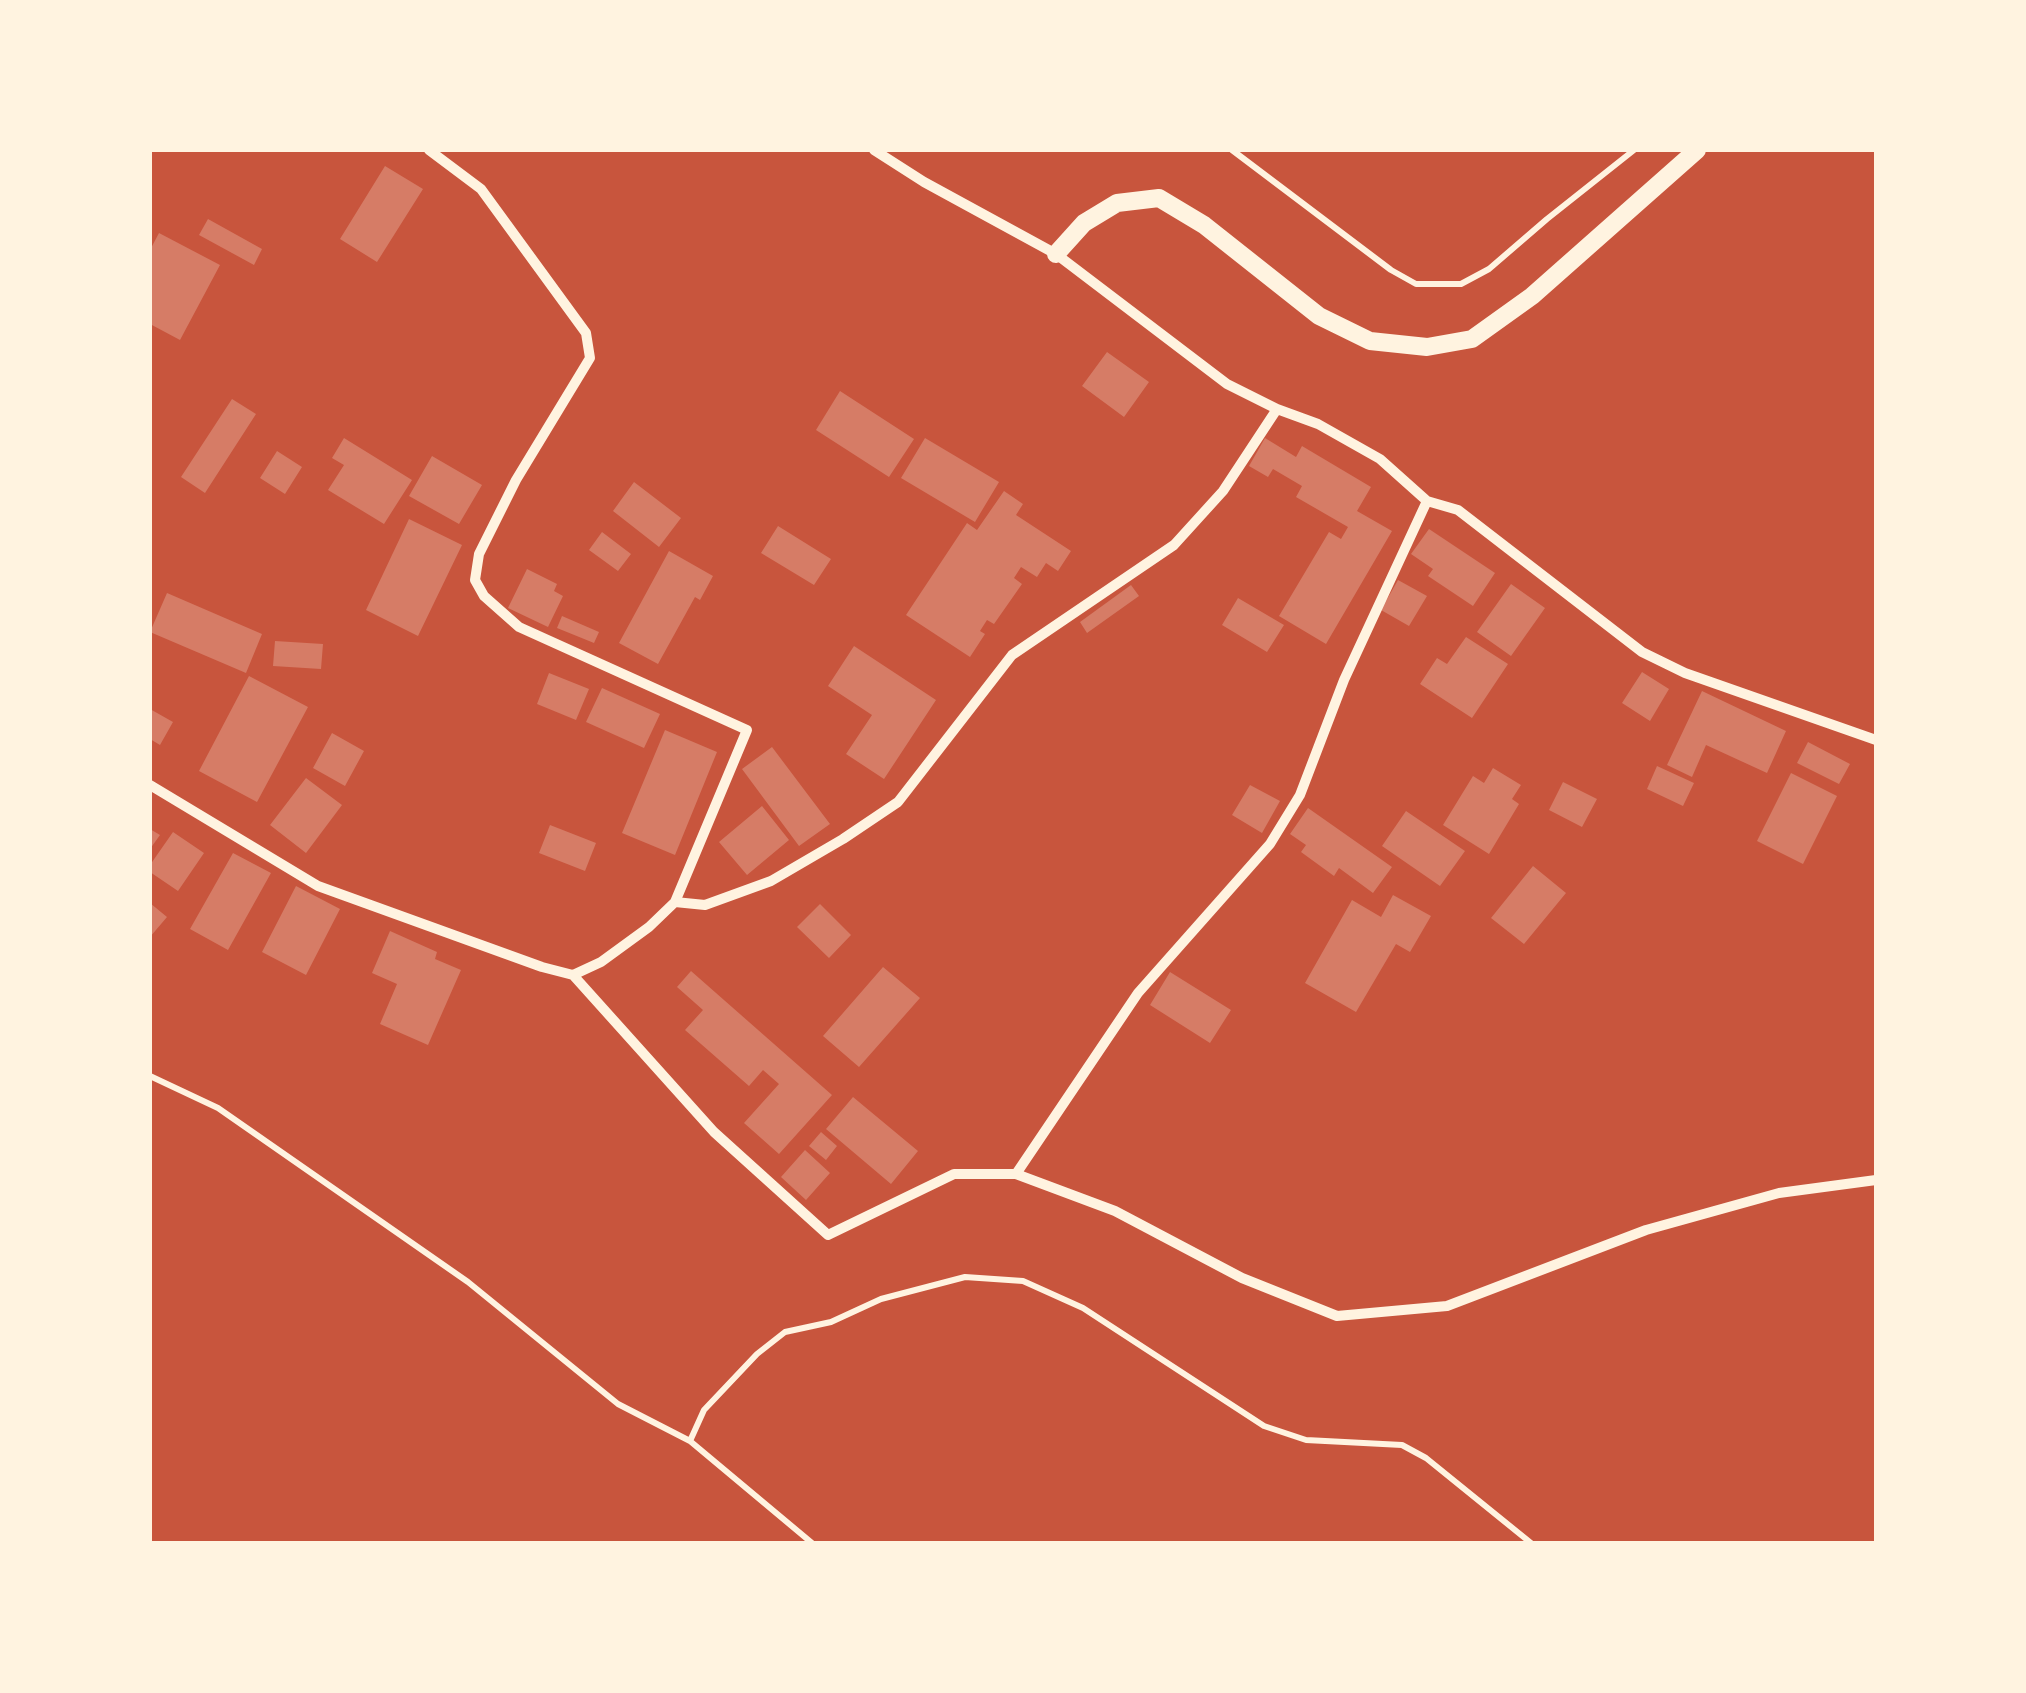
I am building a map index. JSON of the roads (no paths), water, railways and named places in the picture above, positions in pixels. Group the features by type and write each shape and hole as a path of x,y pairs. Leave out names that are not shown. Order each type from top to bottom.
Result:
{"street":[{"path":"428,150 481,189 586,333 590,358 516,480 479,554 475,580 484,596 519,627 747,730 675,902 649,927 601,962 573,975"},
{"path":"874,150 1056,254 1228,384 1278,410 1318,424 1380,459 1426,501 1458,510 1642,652 1684,674 1876,740"},
{"path":"1056,254 1084,224 1117,203 1160,198 1204,225 1319,316 1370,341 1426,347 1472,339 1532,296 1696,150"},
{"path":"675,902 705,905 771,881 898,802 1012,655 1174,545 1223,490 1278,410"},
{"path":"1016,1174 1138,992 1270,844 1300,795 1344,680 1426,501"},
{"path":"150,785 318,886 573,975 714,1132 828,1236 954,1174 1016,1174 1115,1212 1242,1278 1337,1316 1448,1306 1646,1230 1779,1193 1876,1180"}]}
